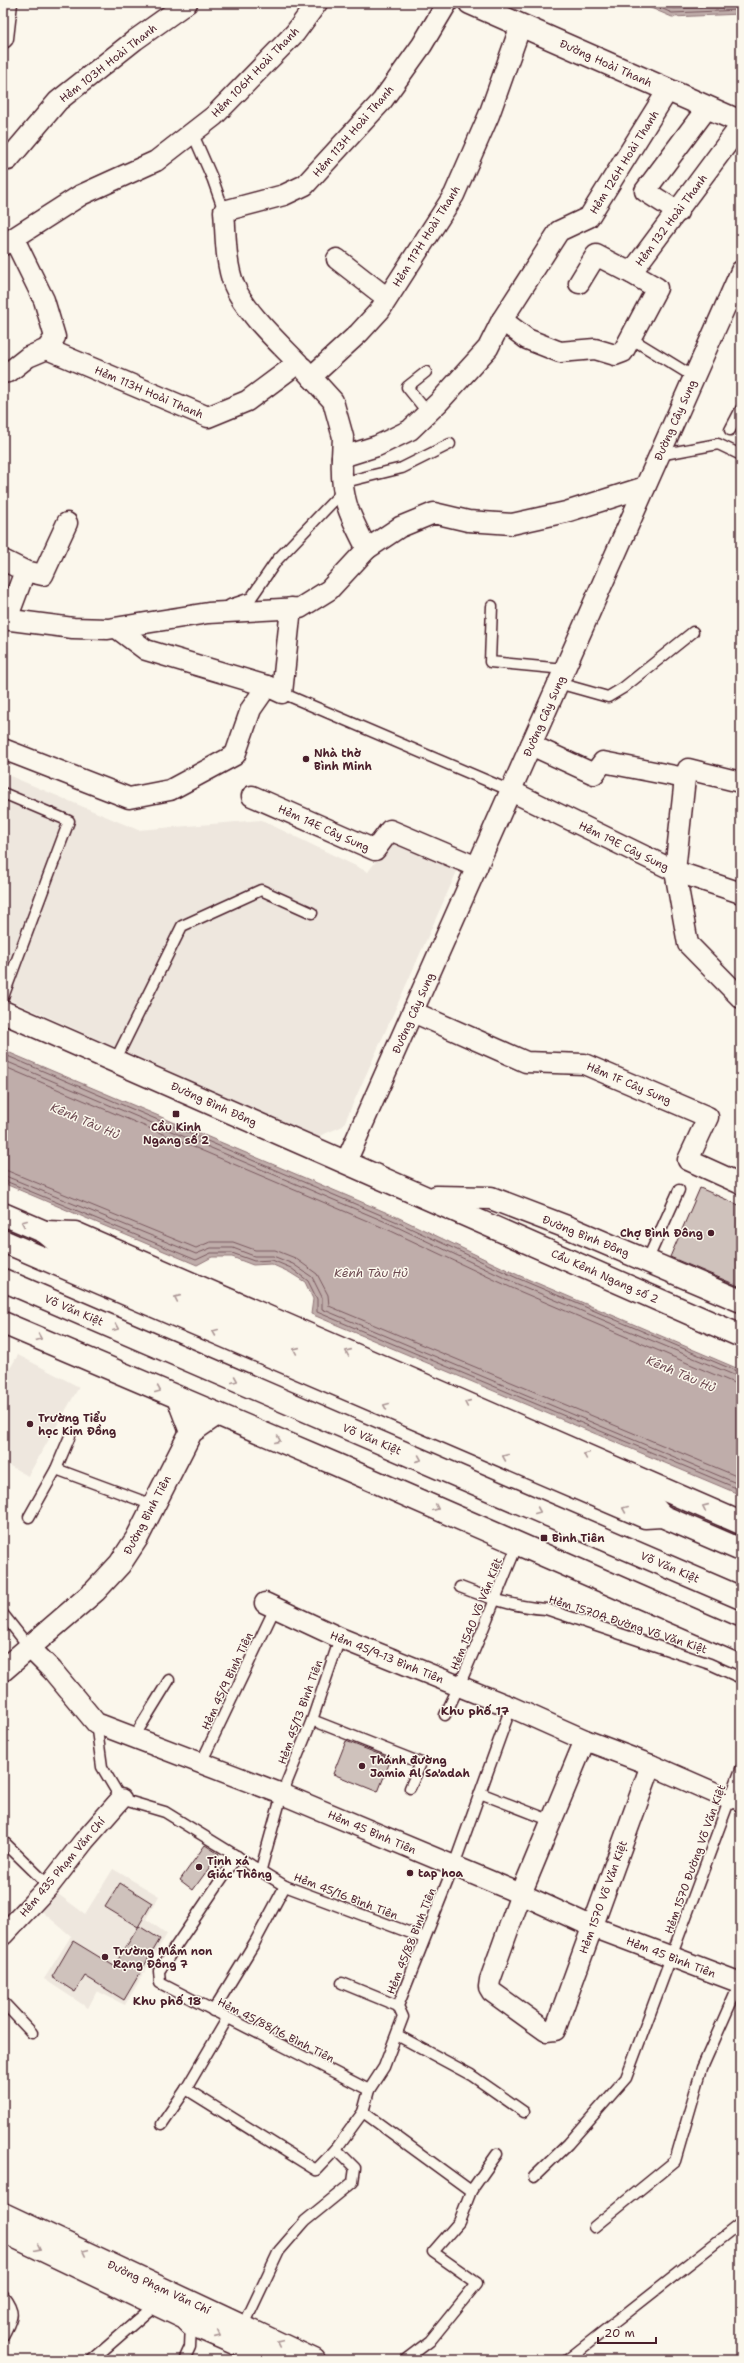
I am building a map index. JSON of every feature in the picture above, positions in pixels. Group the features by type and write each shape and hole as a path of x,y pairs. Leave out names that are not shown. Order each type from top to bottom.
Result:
{"main road":[{"name":"Đường Hoài Thanh","path":"470,3 741,123"},
{"name":"Đường Bình Đông","path":"3,1012 469,1216"},
{"name":"Đường Bình Đông","path":"425,1196 491,1198 572,1229 741,1301"},
{"path":"3,1214 45,1232 68,1251 651,1504 662,1516 741,1550"},
{"name":"Cầu Kênh Ngang số 2","path":"469,1216 741,1336"},
{"path":"45,1232 75,1233 741,1523"},
{"path":"3,1241 645,1517 662,1516"},
{"name":"Võ Văn Kiệt","path":"3,1280 741,1598"},
{"path":"3,1323 741,1641"},
{"path":"178,1398 191,1432"},
{"name":"Đường Bình Tiên","path":"3,1670 95,1591 120,1564 137,1538 191,1432 217,1414"},
{"name":"Đường Phạm Văn Chí","path":"3,2214 158,2296 191,2324 265,2358"},
{"name":"Đường Phạm Văn Chí","path":"3,2231 158,2296 243,2327 314,2360"}],"street":[{"path":"3,38 7,3"},
{"name":"Hẻm 103H Hoài Thanh","path":"3,155 8,160 58,101 136,40 187,3"},
{"name":"Hẻm 106H Hoài Thanh","path":"9,242 81,195 156,160 219,111 295,33 317,3"},
{"name":"Hẻm 113H Hoài Thanh","path":"224,211 284,194 305,185 382,101 422,45 447,3"},
{"name":"Hẻm 117H Hoài Thanh","path":"305,370 359,333 380,310 454,195 489,115 520,25"},
{"name":"Hẻm 126H Hoài Thanh","path":"502,320 559,232 589,218 668,90"},
{"path":"678,212 645,191 707,108"},
{"name":"Hẻm 132 Hoài Thanh","path":"502,320 527,339 560,352 595,348 615,356 623,352 632,339 657,288 631,273 678,212 741,123"},
{"path":"224,211 227,253 234,285 247,306 333,401 343,437 342,487 348,512 367,549"},
{"path":"3,373 9,372 28,357 47,349 55,337 44,300 9,242"},
{"path":"578,283 596,255 631,273"},
{"path":"337,259 387,298"},
{"name":"Đường Cây Sung","path":"346,1162 741,271"},
{"path":"342,457 378,446 410,430 428,413 488,348 502,320"},
{"name":"Hẻm 113H Hoài Thanh","path":"47,349 208,417 247,401 305,370"},
{"path":"25,571 5,619 73,628 118,629 208,613 300,608 329,590 367,549 400,527 434,513 468,521 512,524 566,512 645,487"},
{"path":"3,560 25,571 43,575 68,523"},
{"path":"3,748 129,798 170,790 235,754 251,709 275,689 291,608"},
{"path":"118,629 146,650 275,689"},
{"path":"531,745 594,774 603,762 685,778"},
{"path":"736,781 688,769 685,778 675,871 688,944 741,998"},
{"name":"Hẻm 19E Cây Sung","path":"511,791 675,871 741,893"},
{"name":"Hẻm 14E Cây Sung","path":"252,796 375,850 390,830 477,868"},
{"name":"Hẻm 1F Cây Sung","path":"413,1012 526,1062 584,1064 708,1117 688,1160 741,1184"},
{"name":"Hẻm 45/9-13 Bình Tiên","path":"270,1606 340,1638 511,1707"},
{"path":"29,1647 52,1670 96,1723"},
{"path":"511,1707 585,1740 651,1765 735,1803"},
{"name":"Hẻm 45 Bình Tiên","path":"96,1723 282,1794 521,1894 592,1927 671,1958 741,1982"},
{"path":"521,1894 585,1740"},
{"name":"Hẻm 1570 Võ Văn Kiệt","path":"521,1894 490,1980 489,1987 492,1992 546,2031 555,2030 651,1765"},
{"name":"Hẻm 435 Phạm Văn Chí","path":"3,1935 49,1886 84,1841 121,1799"}],"lane":[{"path":"192,132 213,180 224,211"},
{"path":"632,339 694,377"},
{"path":"426,372 407,387 428,413"},
{"path":"730,430 741,409"},
{"path":"208,613 251,598 277,560 342,487 402,468 450,444"},
{"path":"659,455 718,444 741,455"},
{"path":"492,606 490,662 561,676 608,697 623,688 693,632"},
{"path":"275,689 511,791"},
{"path":"3,793 69,821 3,997"},
{"path":"114,1061 182,926 261,890 312,913"},
{"path":"647,1261 680,1190"},
{"path":"29,1517 56,1469 70,1436"},
{"path":"56,1469 153,1505"},
{"name":"Hẻm 1540 Võ Văn Kiệt","path":"444,1715 459,1686 493,1600 518,1544"},
{"name":"Hẻm 1570A Đường Võ Văn Kiệt","path":"460,1586 493,1600 525,1607 546,1609 710,1664 741,1678"},
{"name":"Hẻm 45/9 Bình Tiên","path":"201,1764 270,1606"},
{"path":"3,1614 29,1647"},
{"name":"Hẻm 45/13 Bình Tiên","path":"261,1869 282,1794 312,1720 340,1638"},
{"path":"134,1737 169,1680"},
{"name":"Hẻm 45/88 Bình Tiên","path":"186,2089 316,2170 336,2149 363,2112 369,2090 384,2067 397,2035 403,2017 398,2006 454,1866 511,1707"},
{"path":"312,1720 421,1763 410,1788"},
{"path":"96,1723 102,1767 121,1799"},
{"name":"Hẻm 1570 Đường Võ Văn Kiệt","path":"534,2177 568,2144 626,2078 671,1958 735,1803 741,1769"},
{"path":"480,1793 552,1821"},
{"name":"Hẻm 45/16 Bình Tiên","path":"121,1799 165,1812 261,1869 286,1886 424,1938"},
{"path":"3,1841 49,1886"},
{"name":"Hẻm 45/88/16 Bình Tiên","path":"237,1856 159,1971 160,1983 227,2019 369,2090"},
{"path":"213,2011 255,1942 286,1886"},
{"path":"594,2227 675,2161 702,2068 741,1982"},
{"path":"342,1983 398,2006"},
{"path":"3,2002 32,2034"},
{"path":"162,2124 186,2089 227,2019"},
{"path":"397,2035 471,2075 524,2112"},
{"path":"363,2112 471,2190"},
{"path":"243,2327 279,2251 305,2221 354,2182 355,2168 336,2149"},
{"path":"405,2360 430,2341 477,2283 433,2252 459,2222 471,2190 497,2154"},
{"path":"567,2360 741,2223"},
{"path":"3,2295 12,2306 12,2317 3,2336"},
{"path":"92,2360 158,2296"},
{"path":"185,2359 190,2348 191,2324"}],"shaded area":[{"path":"3,773 138,830 261,820 368,872 393,838 458,869 343,1126 317,1137 3,997"},
{"name":"Trường Tiểu học Kim Đồng","path":"18,1355 79,1387 28,1476 3,1462 3,1380"},
{"name":"Trường Mầm non Rạng Đông 7","path":"113,1869 159,1896 146,1919 167,1934 125,2005 97,1991 88,2008 44,1979 71,1936 38,1908 54,1891 85,1914"}],"water":[{"path":"639,3 741,3 741,14 672,17"},
{"name":"Kênh Tàu Hủ","path":"3,1050 397,1217 518,1275 741,1370 741,1495 311,1314 313,1299 305,1282 289,1272 271,1264 253,1265 232,1257 212,1257 197,1265 3,1183"}],"building":[{"name":"Chợ Bình Đông","path":"700,1188 741,1206 741,1287 670,1257"},
{"name":"Thánh đường Jamia Al Sa'adah","path":"346,1741 391,1759 378,1792 333,1774"},
{"name":"Tịnh xá Giác Thông","path":"205,1845 219,1854 193,1890 180,1880"},
{"path":"120,1883 152,1903 138,1927 105,1907"},
{"path":"139,1926 160,1939 124,2000 85,1976 75,1992 52,1977 73,1941 114,1966"}],"place":[{"name":"Nhà thờ Bình Minh","path":"306,759"},
{"name":"Cầu Kinh Ngang số 2","path":"176,1114"},
{"name":"Chợ Bình Đông","path":"711,1233"},
{"name":"Trường Tiểu học Kim Đồng","path":"30,1424"},
{"name":"Bình Tiên","path":"544,1538"},
{"name":"Thánh đường Jamia Al Sa'adah","path":"362,1766"},
{"name":"Tịnh xá Giác Thông","path":"199,1867"},
{"name":"tap hoa","path":"410,1873"},
{"name":"Trường Mầm non Rạng Đông 7","path":"105,1957"}],"district":[{"name":"Khu phố 17","path":"475,1711"},
{"name":"Khu phố 18","path":"167,2001"}]}
